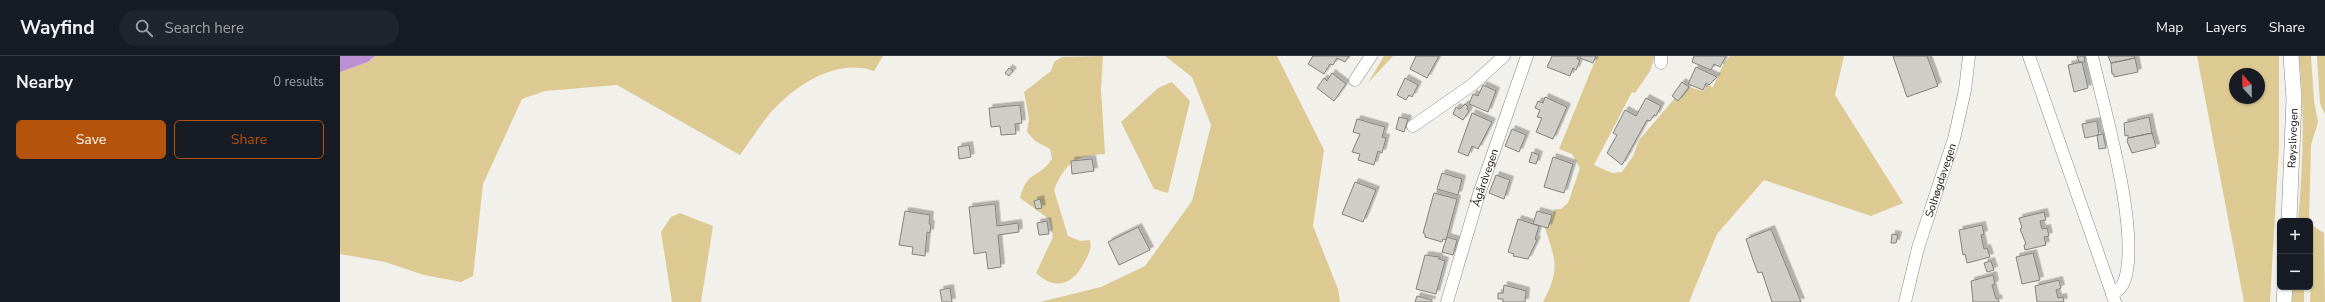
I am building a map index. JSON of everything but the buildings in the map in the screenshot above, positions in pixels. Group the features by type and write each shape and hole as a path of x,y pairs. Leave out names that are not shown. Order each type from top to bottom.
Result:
{"street":[{"path":"1355,80 1371,56"},
{"path":"1413,126 1472,85 1504,56"},
{"name":"Ågårdvegen","path":"1448,302 1479,194 1527,56"},
{"name":"Solhøgdavegen","path":"1905,302 1918,248 1954,139 1965,90 1969,56"},
{"path":"2029,56 2113,298"},
{"path":"2092,56 2117,167 2128,231 2125,279 2113,298"},
{"name":"Røyslivegen","path":"2289,218 2293,122 2291,56"},
{"path":"2284,302 2285,290"}],"shaded area":[{"path":"340,56 375,56 368,62 340,72"},
{"path":"375,56 883,56 874,71 858,68 842,68 826,73 796,89 771,113 740,155 617,85 545,91 522,99 483,184 473,276 461,282 424,275 385,262 340,254 340,72 368,62"},
{"path":"1103,56 1101,89 1105,154 1086,156 1073,162 1067,167 1054,190 1068,236 1080,241 1090,240 1091,243 1089,253 1081,269 1076,275 1064,283 1057,284 1043,279 1036,273 1053,237 1049,219 1020,198 1026,182 1042,170 1052,159 1050,149 1035,141 1027,132 1029,119 1024,92 1051,71 1054,62 1062,57"},
{"path":"1165,56 1277,56 1324,150 1313,226 1338,289 1340,302 1040,302 1101,287 1145,266 1192,201 1211,125 1192,77"},
{"path":"1384,56 1393,56 1368,83"},
{"path":"1597,56 1655,56 1650,71 1635,93 1632,92 1594,165 1612,173 1622,172 1633,156 1639,140 1675,98 1678,101 1689,87 1703,91 1707,85 1713,87 1724,63 1730,56 1844,56 1835,95 1903,203 1871,216 1764,180 1717,234 1689,302 1543,302 1552,282 1554,273 1554,257 1545,228 1548,228 1555,209 1561,209 1568,203 1580,168 1572,154 1559,149"},
{"path":"2197,56 2279,56 2279,146 2270,302 2244,302"},
{"path":"2299,56 2311,56 2314,101 2318,122 2311,145 2309,218 2298,218 2303,138"},
{"path":"2317,56 2325,56 2325,114 2320,104"},
{"path":"1172,82 1190,101 1168,193 1154,189 1121,122 1158,88"},
{"path":"680,213 713,226 701,302 672,302 661,232 671,217"},
{"path":"2313,226 2324,233 2325,302 2310,302 2310,290 2313,290"},
{"path":"2293,290 2304,290 2304,302 2292,302"}]}
